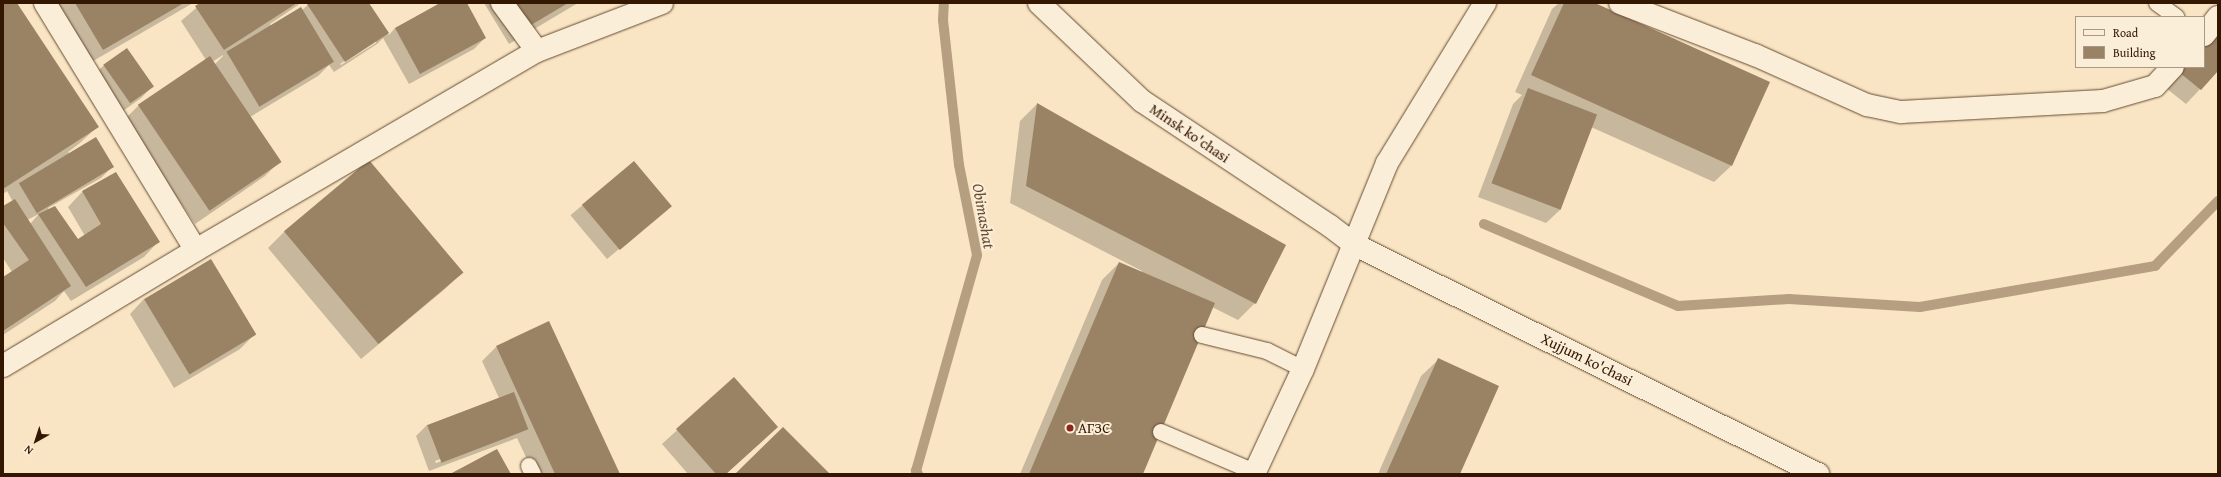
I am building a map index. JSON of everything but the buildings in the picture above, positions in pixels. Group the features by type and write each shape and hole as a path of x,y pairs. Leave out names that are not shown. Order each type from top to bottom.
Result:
{"street":[{"path":"46,3 196,250"},
{"path":"502,3 536,51"},
{"path":"3,366 196,250 536,51 662,3"},
{"name":"Minsk ko'chasi","path":"1039,3 1142,102 1330,226 1355,245"},
{"path":"1254,473 1303,369 1355,245 1371,199 1387,163 1484,3"},
{"path":"1620,3 1755,55 1867,105 1901,112 2103,101 2155,86 2172,68"},
{"path":"2205,34 2218,17"},
{"name":"Xujjum ko'chasi","path":"1355,245 1818,474"}],"lane":[{"path":"2157,3 2175,16"},
{"path":"1202,335 1267,350 1303,369"},
{"path":"1161,432 1254,473"}],"waterway":[{"name":"Obimashat","path":"918,474 916,471 977,255 959,165 943,20 944,3"},
{"path":"1484,224 1678,306 1789,299 1920,307 2155,266 2218,201"}],"place":[{"name":"АГЗС","path":"1070,428"}]}
